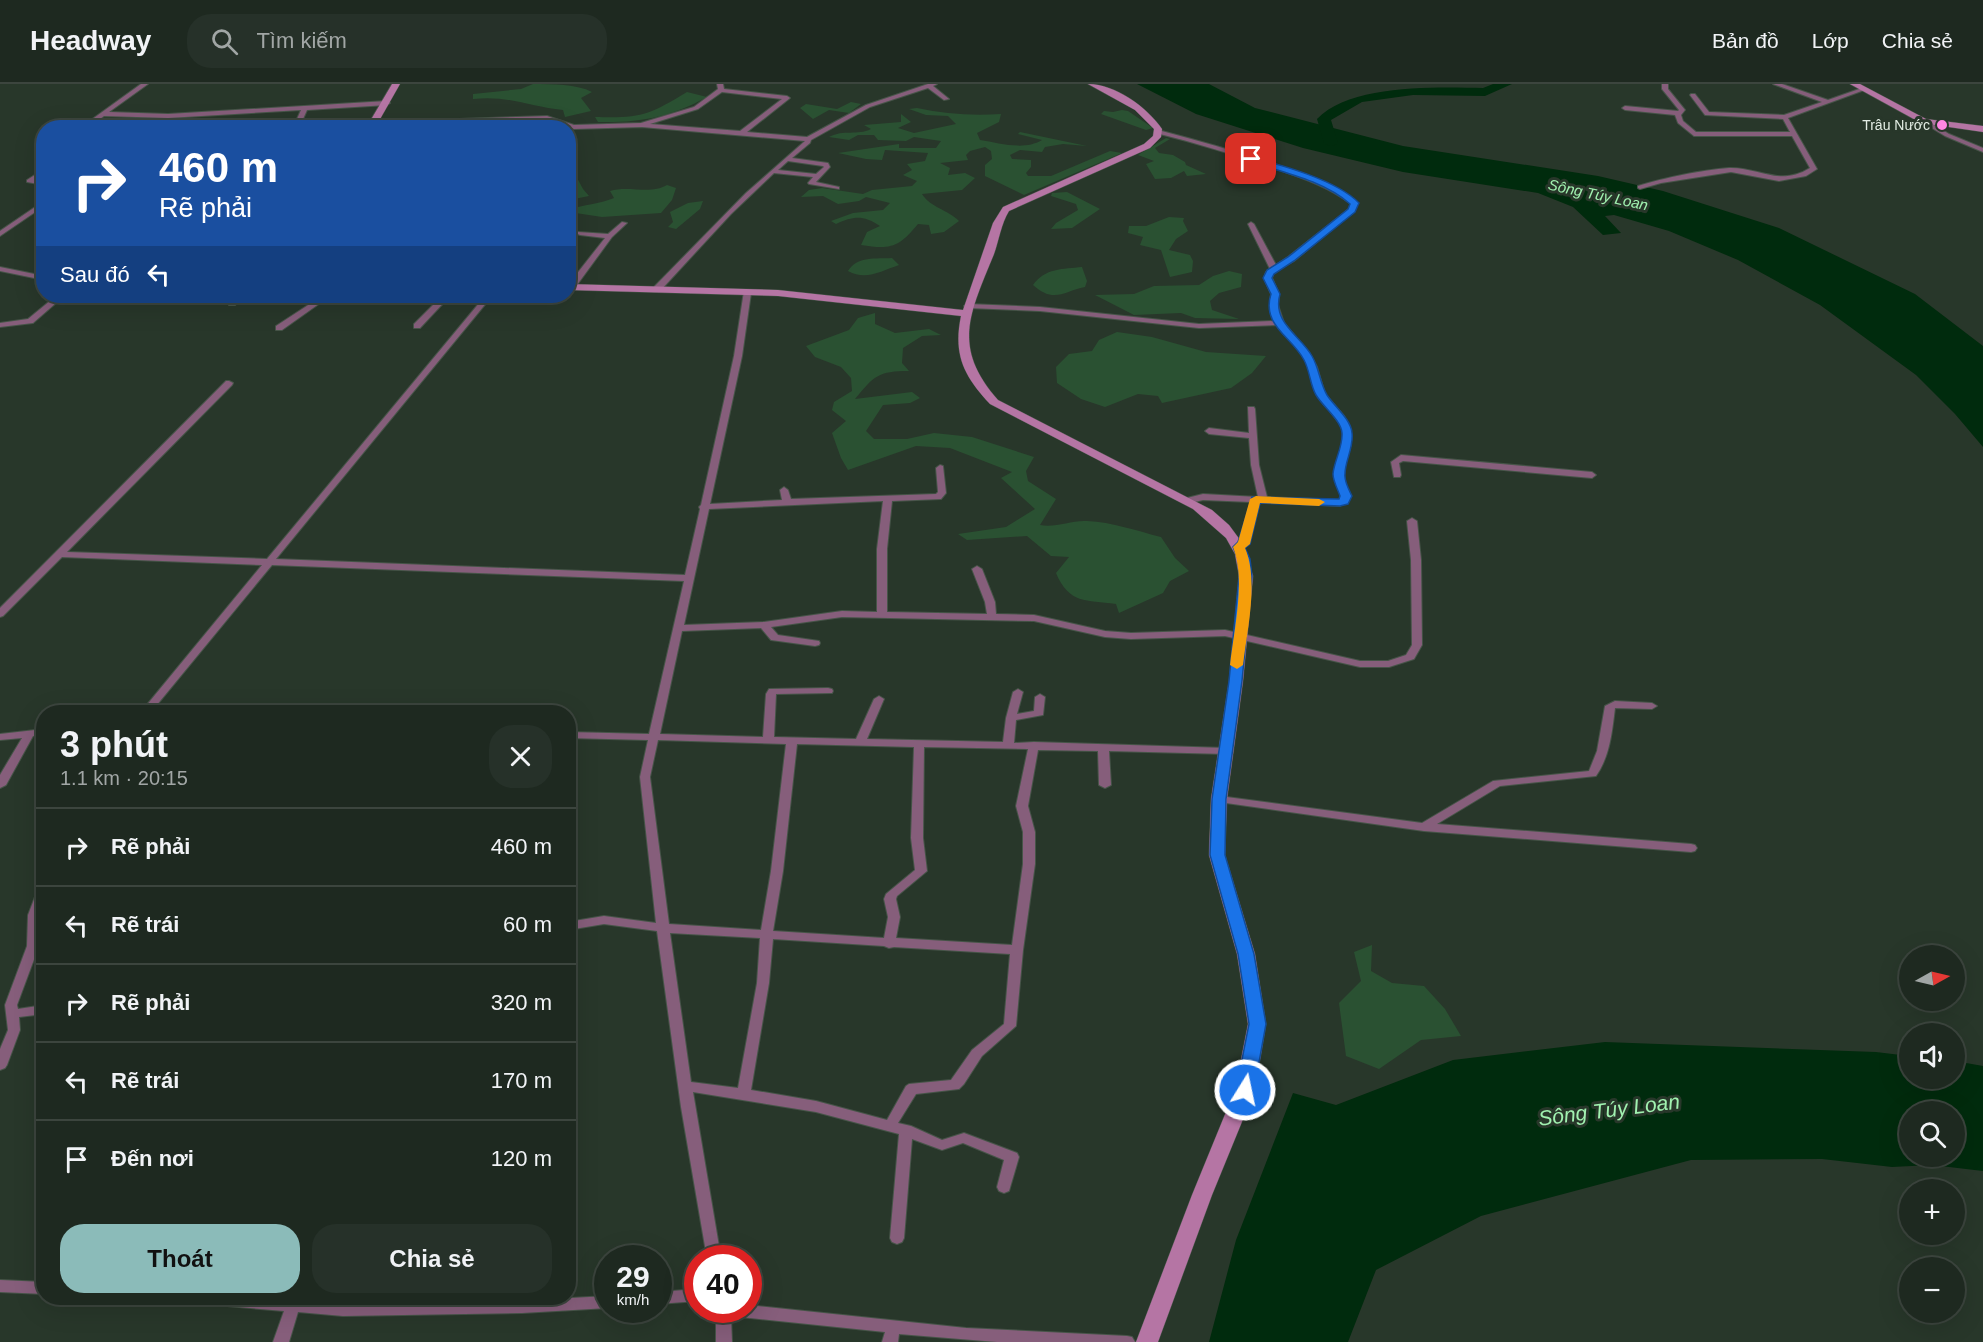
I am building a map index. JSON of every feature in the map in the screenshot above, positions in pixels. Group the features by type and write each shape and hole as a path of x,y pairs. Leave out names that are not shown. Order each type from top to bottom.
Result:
{"street":[{"path":"93,120 145,84"},
{"path":"375,120 396,84"},
{"path":"1092,84 1125,100 1143,113 1156,124 1157,137 1147,146 1006,208 999,220 993,244 967,310 962,348 965,362 973,379 994,402 1186,501 1221,522 1239,547 1244,559 1246,576 1236,681 1219,799 1217,855 1246,954 1257,1024 1245,1090 1202,1195 1147,1342"},
{"path":"1665,84 1663,86 1682,111 1678,113"},
{"path":"1776,84 1828,102"},
{"path":"1854,84 1924,120 1947,135 1983,150"},
{"path":"576,127 642,125 808,139 868,106 931,85 946,99"},
{"path":"642,125 696,108 721,87 787,98 743,132"},
{"path":"1693,95 1707,114 1785,117 1864,89"},
{"path":"101,114 168,116 387,103"},
{"path":"300,120 305,108"},
{"path":"1625,108 1678,113"},
{"path":"1678,113 1680,122 1694,134 1793,134"},
{"path":"1640,187 1660,181 1731,170 1779,178 1804,175 1814,169 1785,117"},
{"path":"503,120 547,118 553,120"},
{"path":"1924,120 1983,129"},
{"path":"1158,132 1302,176 1351,199 1354,203 1352,210 1291,259 1274,269 1268,278 1275,294 1273,302 1279,323 1287,334 1299,343 1313,366 1320,393 1346,428 1347,436 1339,476 1346,496 1344,502 1203,497 1186,501"},
{"path":"656,290 734,209 786,159 808,142 808,139"},
{"path":"786,159 827,165 811,184 837,188"},
{"path":"774,171 817,176"},
{"path":"36,176 29,181 36,182"},
{"path":"0,234 36,208"},
{"path":"576,278 610,236 624,223"},
{"path":"1251,224 1274,269"},
{"path":"580,233 610,236"},
{"path":"0,269 36,276"},
{"path":"576,287 811,296 967,310 1040,309 1199,326 1279,323"},
{"path":"712,1245 663,928 645,777 687,578 738,356 747,293"},
{"path":"0,325 30,321 52,303"},
{"path":"279,328 316,303"},
{"path":"417,326 439,303"},
{"path":"152,705 482,303"},
{"path":"0,614 229,382"},
{"path":"1239,547 1244,544 1259,500 1251,436 1251,409"},
{"path":"1209,431 1251,436"},
{"path":"1397,475 1395,462 1401,458 1592,475"},
{"path":"703,507 941,496 940,468"},
{"path":"784,490 787,502"},
{"path":"882,615 882,549 888,499"},
{"path":"678,628 764,625 842,614 1034,618 1114,634 1213,632 1360,664 1389,664 1410,657 1418,645 1416,560 1412,520"},
{"path":"59,554 687,578"},
{"path":"977,569 990,602 992,618"},
{"path":"764,625 775,638 815,643"},
{"path":"768,741 773,691 828,691"},
{"path":"1008,745 1011,718 1018,692"},
{"path":"1011,718 1039,713 1040,697"},
{"path":"860,743 879,699"},
{"path":"1424,827 1497,783 1592,774 1595,772 1602,752 1610,719 1610,706 1615,704 1652,706"},
{"path":"0,737 36,733"},
{"path":"0,785 29,734"},
{"path":"576,735 1226,751"},
{"path":"744,1094 763,983 767,933 777,871 792,741"},
{"path":"890,944 894,917 892,894 921,871 917,838 919,744"},
{"path":"890,1126 911,1090 954,1085 959,1082 977,1053 1010,1026 1030,848 1022,806 1034,745"},
{"path":"1103,747 1105,785"},
{"path":"1219,799 1424,827 1691,848"},
{"path":"0,1065 14,1030 8,1008 33,946 36,910"},
{"path":"576,925 604,920 663,928 767,933 890,944 1017,950"},
{"path":"8,1008 36,1009"},
{"path":"686,1086 832,1109 906,1130 942,1145 964,1138 1012,1156 1004,1187"},
{"path":"897,1238 906,1130"},
{"path":"0,1286 36,1288"},
{"path":"576,1302 594,1302"},
{"path":"281,1342 293,1305 343,1310 398,1305"},
{"path":"762,1315 892,1335 966,1334 1127,1342"},
{"path":"723,1323 724,1342"}],"shaded area":[{"path":"533,84 556,84 586,89 592,92 581,98 591,111 565,117 563,110 509,100 473,99 473,94 521,89"},
{"path":"687,92 707,97 668,114 641,120 598,122 595,117 644,114"},
{"path":"851,102 861,104 849,113 829,110 813,119 800,108 806,104 837,109"},
{"path":"909,109 959,114 1001,114 999,122 977,133 980,140 1020,146 1042,140 1018,134 1020,132 1087,146 1063,144 1045,147 1042,152 1020,150 1010,155 1012,159 1031,160 1031,167 1026,173 1028,176 1051,176 1110,151 1122,153 1024,195 985,176 985,165 992,159 991,151 985,147 970,151 966,155 968,160 940,163 950,168 948,175 965,173 975,178 962,190 922,194 959,221 944,232 931,234 929,225 918,224 900,242 887,247 861,245 867,232 880,226 863,218 848,219 836,224 831,221 853,213 883,210 890,203 866,197 859,201 838,204 823,196 801,197 809,190 822,188 863,194 872,190 912,186 917,181 903,175 912,170 907,164 925,161 928,153 885,150 882,160 838,153 899,144 899,148 936,148 941,141 914,137 906,141 878,140 874,135 858,135 849,140 829,137 840,133 871,129 864,125 901,122 901,114 911,122 898,128 914,133 956,124 948,116 926,115"},
{"path":"1104,111 1128,111 1153,128 1146,130 1101,114"},
{"path":"1166,138 1170,139 1155,148 1159,153 1173,155 1186,165 1206,174 1187,176 1184,171 1171,178 1155,179 1146,164 1154,161 1138,155"},
{"path":"576,176 583,189 589,196 576,199"},
{"path":"667,185 676,188 672,200 661,213 602,217 576,213 576,208 614,198 610,191 660,188"},
{"path":"1067,192 1100,209 1072,228 1051,229 1056,223 1078,210 1076,204 1051,196 1052,193"},
{"path":"703,201 700,209 676,229 668,227 673,222 670,212 688,203"},
{"path":"1169,217 1184,218 1183,221 1188,231 1176,239 1169,250 1190,255 1193,261 1192,272 1170,277 1161,250 1140,245 1143,237 1128,233 1129,226 1146,226"},
{"path":"892,258 899,265 880,272 861,275 848,271 856,263 862,261"},
{"path":"1082,267 1087,281 1085,287 1053,295 1040,291 1033,285 1049,272"},
{"path":"1229,271 1242,274 1241,287 1219,293 1210,301 1212,310 1239,319 1195,318 1181,313 1134,315 1095,295 1134,294 1154,286 1199,285 1213,276"},
{"path":"875,313 875,324 895,333 929,329 941,335 922,336 903,348 902,363 909,371 890,372 878,376 855,399 912,392 920,398 910,403 883,405 866,431 874,439 907,439 934,433 972,437 1034,457 1026,471 1028,481 1056,499 1040,525 1052,526 1081,521 1096,522 1161,537 1175,558 1189,571 1170,581 1163,593 1119,613 1116,604 1080,599 1067,590 1056,573 1069,557 1051,556 1027,536 967,540 958,534 1006,527 1035,509 1001,478 1012,472 950,448 916,446 848,470 832,433 846,421 832,410 834,402 852,391 851,378 841,367 815,357 806,346 849,330 858,318"},
{"path":"1117,332 1152,337 1206,352 1266,356 1252,373 1231,388 1162,403 1158,396 1138,394 1105,407 1081,399 1057,383 1056,367 1069,354 1092,351 1099,340"},
{"path":"1372,945 1371,971 1392,983 1424,986 1445,1009 1461,1036 1421,1040 1379,1069 1346,1056 1339,1003 1361,981 1354,952"}],"water":[{"name":"Sông Túy Loan","path":"1137,84 1209,84 1255,108 1403,146 1598,176 1663,191 1779,228 1915,294 1983,346 1983,447 1955,414 1916,375 1820,305 1738,260 1669,231 1614,215 1605,216 1621,233 1603,235 1573,207 1538,193 1403,172 1303,148 1196,114"},
{"name":"Sông Túy Loan","path":"1605,1042 1876,1052 1899,1055 1899,1089 1965,1089 1965,1063 1983,1066 1983,1171 1949,1167 1965,1167 1965,1101 1899,1101 1899,1167 1822,1159 1691,1160 1481,1216 1376,1270 1348,1342 1209,1342 1236,1240 1293,1093 1336,1105 1453,1060"}],"waterway":[{"path":"1331,143 1324,119 1358,98 1413,91 1485,92 1505,84"}],"slow traffic":[{"path":"1237,665 1246,576 1244,559 1239,547 1244,544 1246,529 1256,499 1319,502"}],"place":[{"name":"Trâu Nước","path":"1942,125"}],"route":[{"path":"1245,1090 1257,1024 1246,954 1217,855 1219,799 1236,681 1246,576 1244,559 1239,547 1244,544 1246,529 1256,499 1333,503 1344,502 1346,499 1339,476 1347,436 1346,428 1320,393 1313,366 1299,343 1281,328 1275,316 1273,302 1275,294 1268,278 1270,272 1291,259 1354,206 1351,199 1345,195 1308,178 1251,159"}]}
